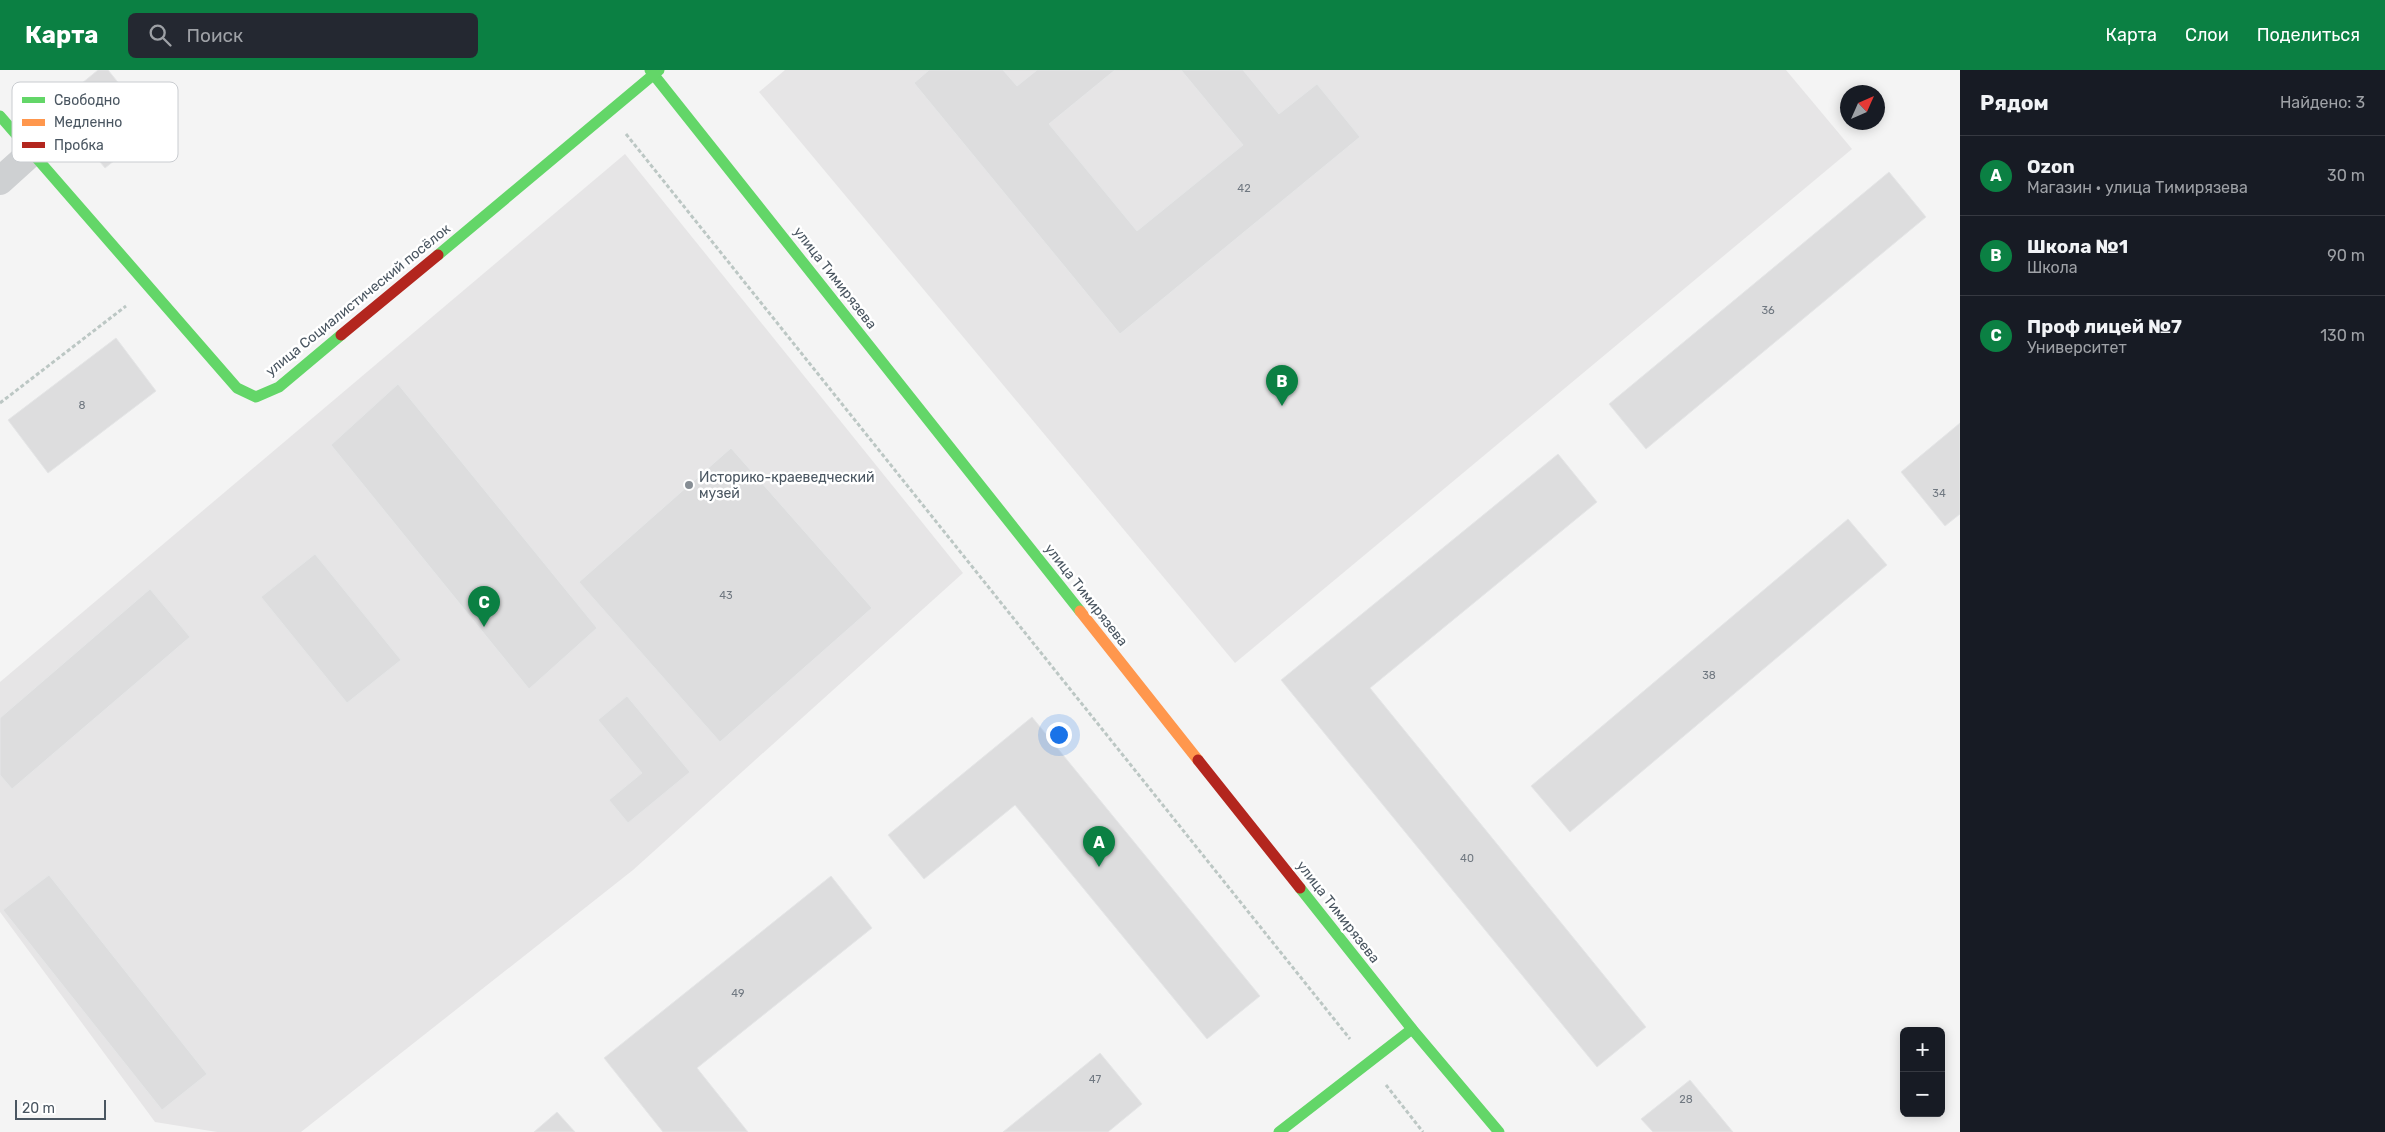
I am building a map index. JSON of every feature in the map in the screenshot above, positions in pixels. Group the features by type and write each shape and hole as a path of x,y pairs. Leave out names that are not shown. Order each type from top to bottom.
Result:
{"street":[{"name":"улица Социалистический посёлок","path":"41,162 237,388 256,396 278,387 609,112 654,72"},
{"name":"улица Тимирязева","path":"654,72 1412,1029 1499,1132"},
{"name":"улица Социалистический посёлок","path":"0,116 12,130"},
{"path":"0,181 21,162"},
{"path":"1280,1132 1412,1029"}],"path":[{"path":"609,112 1424,1132"},
{"path":"0,403 149,287"}],"shaded area":[{"path":"785,70 1786,70 1852,149 1235,663 759,92"},
{"path":"625,154 963,573 633,870 301,1132 217,1132 155,1122 0,912 0,682"}],"building":[{"path":"98,70 108,70 118,82 83,82"},
{"path":"929,70 1003,70 1017,86 1037,70 1115,70 1049,124 1137,231 1243,145 1181,70 1243,70 1279,114 1317,84 1360,137 1120,334 914,83"},
{"path":"100,162 112,162 105,168"},
{"path":"1889,172 1926,217 1646,449 1609,404"},
{"path":"116,338 156,391 48,473 8,420"},
{"path":"398,384 597,628 529,689 331,445"},
{"path":"1960,423 1960,514 1945,526 1901,472"},
{"path":"731,448 872,608 720,742 579,582"},
{"path":"1558,454 1597,502 1370,688 1646,1027 1597,1067 1281,680"},
{"path":"1848,519 1887,565 1570,832 1531,786"},
{"path":"315,554 401,660 347,703 261,597"},
{"path":"150,589 190,637 12,789 0,775 0,718"},
{"path":"627,696 690,772 628,823 609,800 642,773 598,720"},
{"path":"1032,717 1260,996 1207,1039 1015,805 924,879 888,835"},
{"path":"49,875 207,1074 162,1110 3,910"},
{"path":"831,876 872,928 697,1068 748,1132 663,1132 604,1058"},
{"path":"1100,1053 1142,1104 1108,1132 1003,1132"},
{"path":"1690,1080 1733,1132 1653,1132 1641,1119"},
{"path":"557,1112 575,1132 534,1132"}],"traffic: fast":[{"path":"650,70 1080,611"},
{"path":"438,255 659,70"},
{"path":"0,116 12,130"},
{"path":"40,162 237,388 256,397 279,387 341,335"},
{"path":"1300,888 1412,1029 1499,1132"},
{"path":"1279,1132 1412,1029"}],"traffic: slow":[{"path":"1080,611 1198,760"}],"traffic: jam":[{"path":"341,335 438,255"},
{"path":"1198,760 1300,888"}],"place":[{"name":"Школа №1","path":"1282,406"},
{"name":"Историко-краеведческий музей","path":"689,485"},
{"name":"Проф лицей №7","path":"484,627"},
{"name":"Ozon","path":"1099,867"}]}
